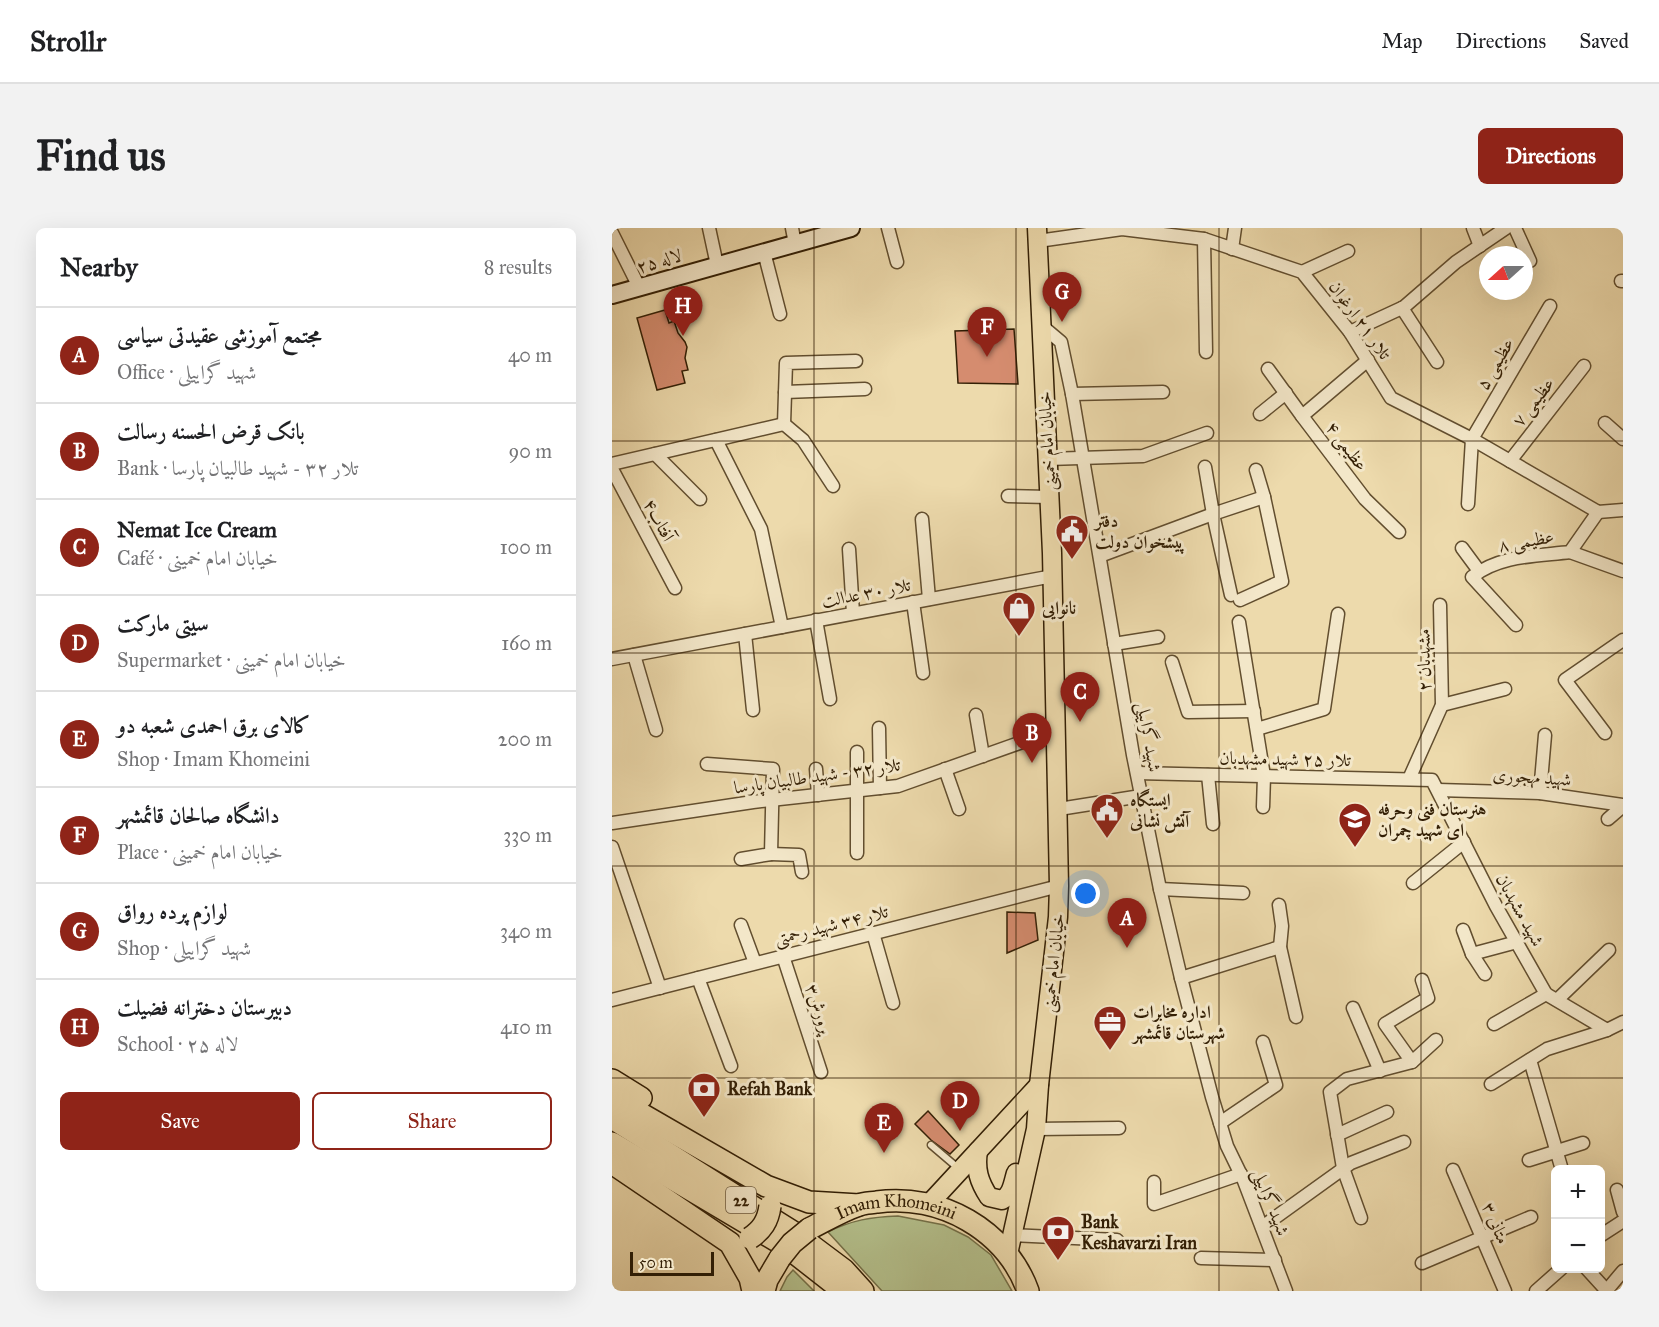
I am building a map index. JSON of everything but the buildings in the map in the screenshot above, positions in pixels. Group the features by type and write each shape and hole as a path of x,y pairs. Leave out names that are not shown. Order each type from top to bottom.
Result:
{"highway":[{"path":"612,1080 715,1145 729,1165"},
{"path":"612,1096 729,1165 768,1196 809,1202 860,1205"},
{"name":"22","path":"612,1118 795,1234 844,1270 863,1291"},
{"name":"22","path":"612,1143 786,1247 840,1291"},
{"path":"612,1163 740,1240 753,1291"},
{"path":"740,1240 758,1232 764,1225 769,1216 768,1196"},
{"name":"Imam Khomeini","path":"764,1291 767,1280 780,1258 808,1229 860,1205 894,1200 929,1203 963,1216 1010,1245 1028,1291"}],"main road":[{"name":"لاله ۲۵","path":"612,295 764,252 793,236 851,228"},
{"name":"خیابان امام خمینی","path":"1010,1245 1036,1130 1058,916 1059,886 1053,576 1037,234"},
{"path":"929,1203 1039,1085"},
{"path":"978,1151 976,1163 981,1184 989,1197 1002,1200 1008,1195 1023,1148 1036,1130"}],"street":[{"path":"709,228 717,265"},
{"path":"888,228 897,262"},
{"path":"1232,249 1235,228"},
{"path":"1473,228 1480,246 1506,228"},
{"path":"1515,228 1523,246"},
{"path":"1037,234 1122,229 1204,239 1302,272 1348,251"},
{"path":"612,233 639,287"},
{"path":"1204,239 1206,352"},
{"path":"1350,332 1402,308 1456,262 1479,247"},
{"path":"764,252 780,314"},
{"name":"تلار ۲۱ ارغوان","path":"1302,272 1350,332 1391,398 1472,439 1598,512"},
{"name":"عظیمی ۵","path":"1472,439 1550,306"},
{"path":"1402,308 1437,362"},
{"name":"شهید گراییلی","path":"1042,326 1061,342 1072,394 1141,796 1181,978 1227,1146 1241,1174 1286,1291"},
{"name":"عظیمی ۴","path":"1368,360 1302,416 1365,500 1399,532"},
{"path":"784,424 786,363 856,361"},
{"name":"عظیمی ۷","path":"1510,461 1584,366"},
{"path":"1268,369 1302,416"},
{"path":"785,392 866,389"},
{"path":"1072,394 1163,392"},
{"path":"1260,414 1286,393"},
{"path":"1605,423 1623,438"},
{"path":"612,464 784,424"},
{"path":"784,424 803,440 833,486"},
{"path":"1048,459 1143,456 1207,433"},
{"path":"1468,504 1472,439"},
{"path":"716,440 761,529 782,627"},
{"path":"655,454 700,499"},
{"path":"1205,467 1213,514 1236,597 1282,581 1256,470"},
{"name":"آفتاب۴","path":"612,469 675,588"},
{"path":"1008,496 1049,496"},
{"path":"1100,556 1264,497"},
{"path":"1598,512 1623,510"},
{"name":"عظیمی ۸","path":"1472,576 1504,561 1570,552 1598,512"},
{"path":"922,519 929,599"},
{"path":"1462,548 1472,576 1516,626"},
{"path":"849,549 853,613"},
{"path":"1570,552 1623,572"},
{"name":"تلار ۳۰ عدالت","path":"612,659 1053,576"},
{"path":"913,602 923,673"},
{"name":"مشهدبان ۲","path":"1409,779 1442,705 1440,605"},
{"path":"1257,729 1324,709 1338,614"},
{"path":"816,620 830,699"},
{"path":"1239,622 1264,776 1263,807"},
{"path":"745,634 753,710"},
{"path":"1114,644 1158,637"},
{"path":"1605,733 1565,680 1623,640"},
{"path":"634,655 656,730"},
{"path":"1172,662 1188,712 1254,711"},
{"path":"1442,705 1505,689"},
{"path":"976,715 983,756"},
{"path":"879,728 880,788"},
{"name":"تلار ۳۲ - شهید طالبیان پارسا","path":"612,823 773,800 898,786 1056,730"},
{"path":"1540,793 1545,735"},
{"path":"857,752 857,853"},
{"path":"707,764 773,770 771,854"},
{"path":"816,768 818,795"},
{"path":"945,769 958,809"},
{"name":"تلار ۲۵ شهید مشهدبان","path":"1137,773 1409,779 1435,785"},
{"path":"1208,775 1213,824"},
{"name":"شهید مهجوری","path":"1435,785 1540,793 1623,806"},
{"name":"شهید مشهدبان","path":"1435,785 1496,906 1551,997 1607,1030"},
{"path":"1059,809 1141,796"},
{"path":"1608,819 1623,806"},
{"path":"1413,883 1464,842"},
{"path":"612,847 660,988"},
{"path":"741,860 771,854 799,855 802,872"},
{"name":"تلار ۳۴ شهید رحمتی","path":"612,1000 1059,886"},
{"path":"1160,889 1243,893"},
{"path":"1279,905 1282,926 1280,947 1296,1017"},
{"path":"741,926 755,963"},
{"path":"1463,930 1472,954 1485,974"},
{"path":"873,933 893,1003"},
{"path":"1472,954 1517,942"},
{"path":"1181,978 1280,947"},
{"path":"1494,1024 1551,997 1609,950"},
{"name":"پرورش۳","path":"783,956 821,1072"},
{"path":"698,978 731,1066"},
{"path":"1412,1062 1385,1024 1428,998 1422,980"},
{"path":"1353,1008 1380,1071"},
{"path":"1491,1084 1547,1049 1607,1030 1623,1022"},
{"path":"1361,1218 1343,1168 1330,1092 1347,1079 1412,1062 1436,1040"},
{"path":"1220,1123 1276,1085 1263,1042"},
{"path":"1530,1060 1561,1165"},
{"path":"1337,1135 1387,1112"},
{"path":"1036,1130 1119,1128"},
{"path":"1262,1227 1343,1168 1404,1142"},
{"path":"1529,1160 1583,1143"},
{"name":"متانی ۳","path":"1453,1170 1505,1291"},
{"path":"1154,1182 1154,1204 1241,1174"},
{"path":"1617,1190 1623,1212"},
{"path":"1422,1263 1531,1217"},
{"path":"1605,1233 1623,1221"},
{"path":"1010,1245 1117,1239"},
{"path":"1201,1258 1275,1260"},
{"path":"1590,1273 1607,1290 1623,1271"},
{"path":"1536,1291 1557,1273"}],"lane":[{"path":"931,1144 959,1170"}],"green space":[{"path":"898,1216 944,1225 968,1237 991,1255 1012,1291 882,1291 828,1232 862,1220"},
{"path":"793,1270 814,1291 780,1291"}],"place":[{"name":"لوازم پرده رواق","path":"1062,322"},
{"name":"دبیرستان دخترانه فضیلت","path":"683,336"},
{"name":"دانشگاه صالحان قائمشهر","path":"987,357"},
{"name":"دفتر پیشخوان دولت","path":"1072,560"},
{"name":"نانوایی","path":"1019,637"},
{"name":"Nemat Ice Cream","path":"1080,722"},
{"name":"بانک قرض الحسنه رسالت","path":"1032,763"},
{"name":"ایستگاه آتش نشانی","path":"1107,839"},
{"name":"هنرستان فنی وحرفه ای شهید چمران","path":"1355,848"},
{"name":"مجتمع آموزشی عقیدتی سیاسی","path":"1127,948"},
{"name":"اداره مخابرات شهرستان قائمشهر","path":"1110,1051"},
{"name":"Refah Bank","path":"704,1118"},
{"name":"سیتی مارکت","path":"960,1131"},
{"name":"کالای برق احمدی شعبه دو","path":"884,1153"},
{"name":"Bank Keshavarzi Iran","path":"1058,1261"}]}
